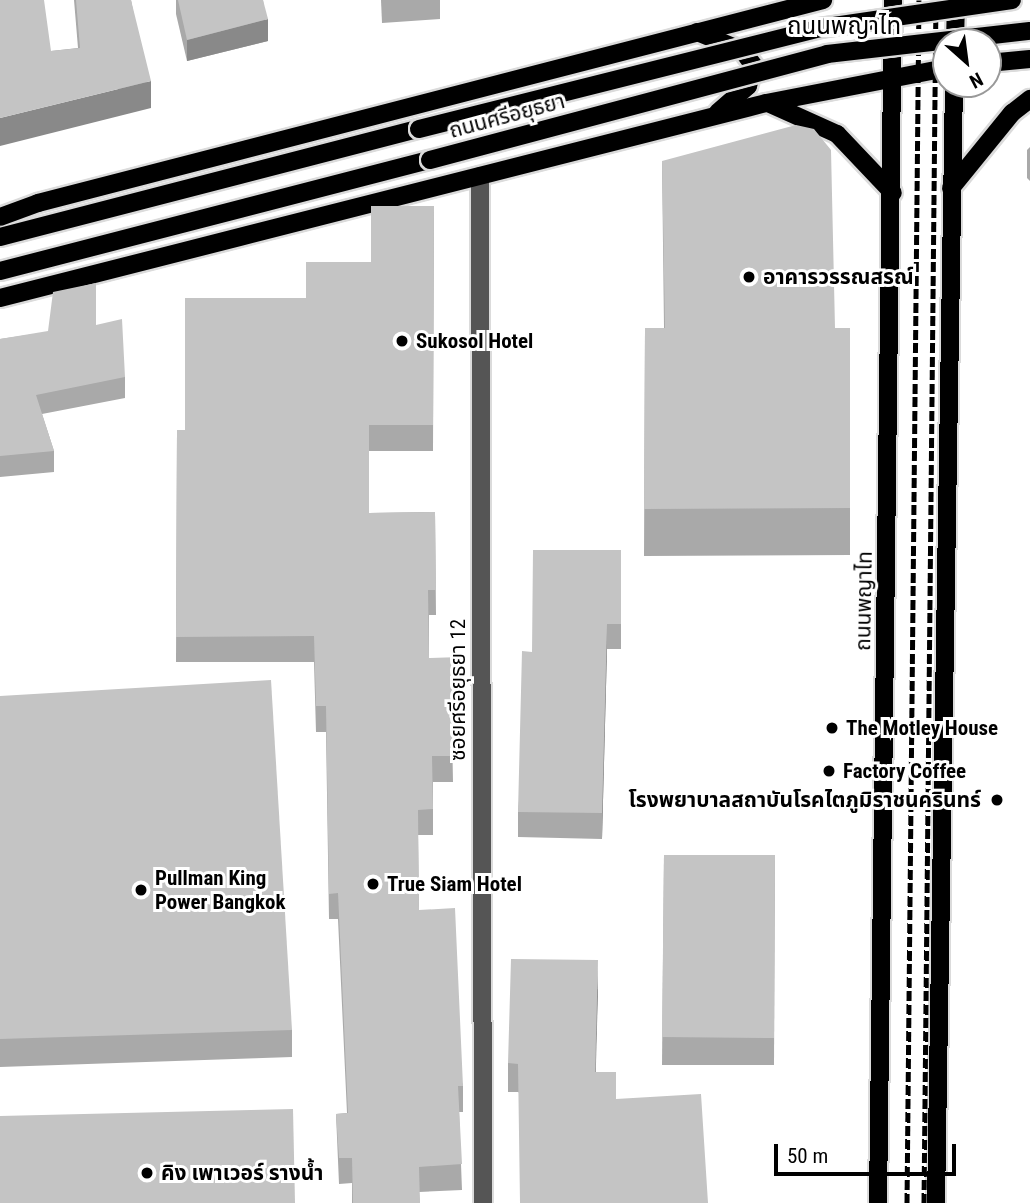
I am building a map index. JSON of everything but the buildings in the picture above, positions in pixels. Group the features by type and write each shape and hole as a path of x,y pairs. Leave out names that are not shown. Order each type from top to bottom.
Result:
{"main road":[{"path":"751,15 766,0"},
{"name":"ถนนศรีอยุธยา","path":"0,217 38,203 696,32 751,15 823,0"},
{"name":"ถนนพญาไท","path":"878,1203 893,193 893,0"},
{"path":"955,28 956,0"},
{"name":"ถนนศรีอยุธยา","path":"0,237 820,28 1012,0"},
{"name":"ถนนศรีอยุธยา","path":"0,271 827,54 1030,30"},
{"path":"696,32 743,51 754,66 748,86 715,115"},
{"path":"1002,62 1030,59"},
{"path":"0,298 715,115 932,71"},
{"path":"936,1203 954,98"},
{"path":"951,188 1012,113 1030,99"},
{"path":"766,103 821,124 844,139 893,193"}],"street":[{"name":"ซอยศรีอยุธยา 12","path":"480,176 483,1203"}],"railway":[{"path":"907,1203 919,0"},
{"path":"924,1203 936,0"}],"place":[{"name":"อาคารวรรณสรณ์","path":"749,277"},
{"name":"Sukosol Hotel","path":"402,341"},
{"name":"The Motley House","path":"832,728"},
{"name":"Factory Coffee","path":"829,771"},
{"name":"โรงพยาบาลสถาบันโรคไตภูมิราชนครินทร์","path":"997,800"},
{"name":"True Siam Hotel","path":"373,884"},
{"name":"Pullman King Power Bangkok","path":"141,890"},
{"name":"คิง เพาเวอร์ รางน้ำ","path":"147,1173"}],"district":[{"name":"ถนนพญาไท","path":"844,27"}]}
